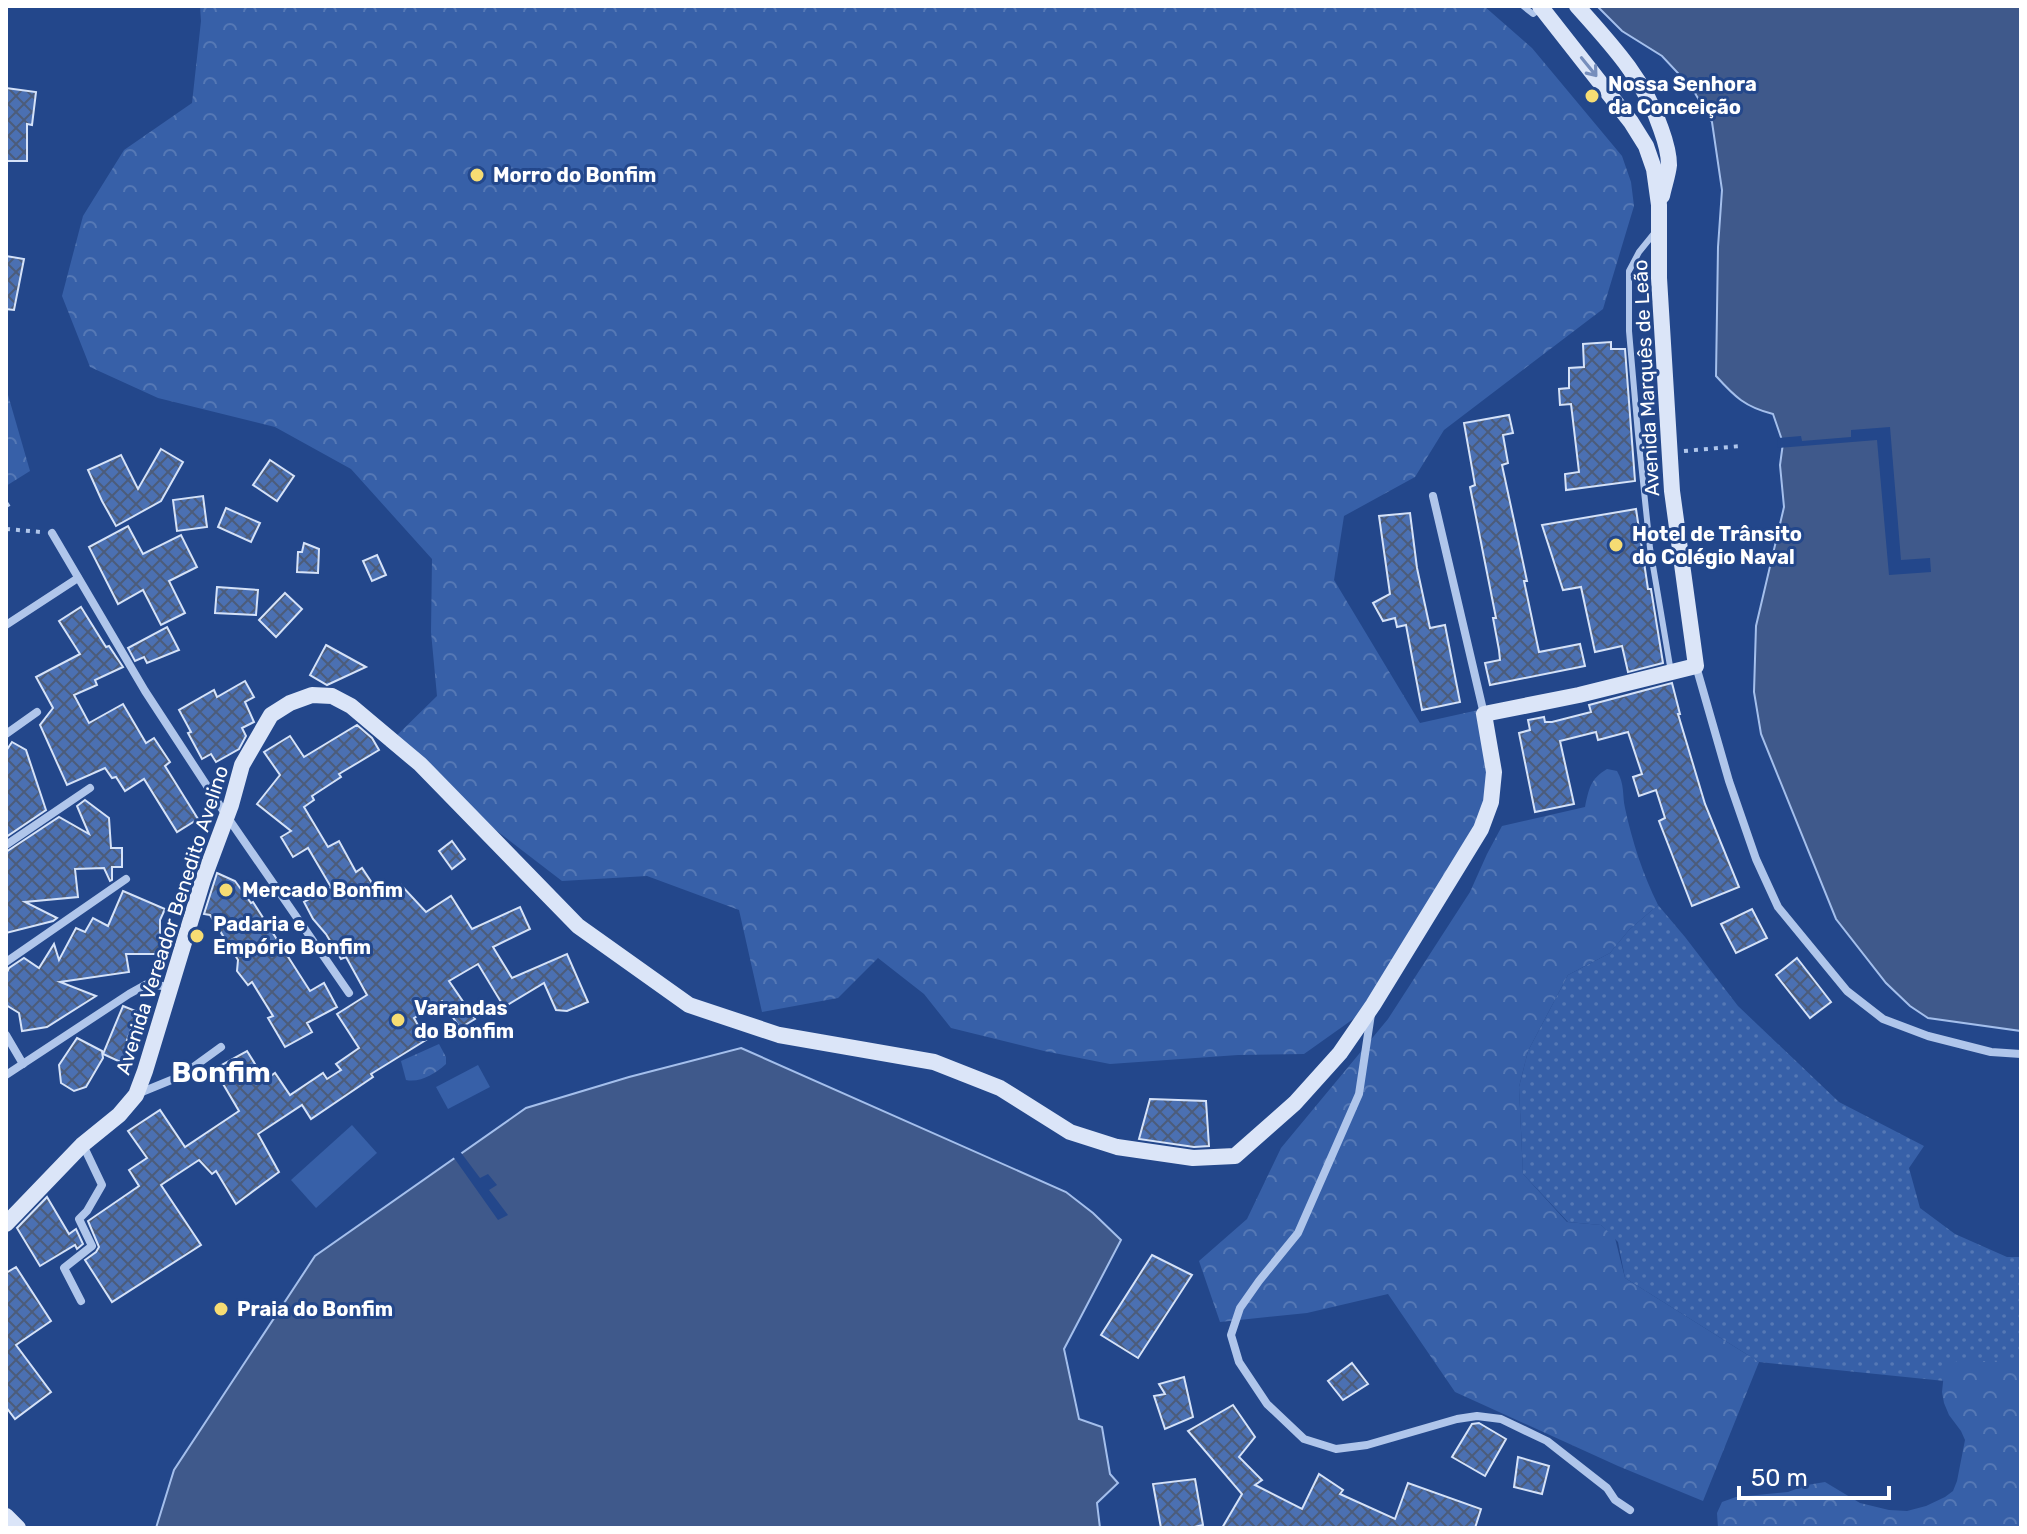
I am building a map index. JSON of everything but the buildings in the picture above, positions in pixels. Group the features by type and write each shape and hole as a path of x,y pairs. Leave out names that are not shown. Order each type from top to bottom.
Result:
{"main road":[{"name":"Avenida Marquês de Leão","path":"1577,6 1639,80 1654,108 1666,144 1669,166 1659,205"},
{"name":"Avenida Marquês de Leão","path":"1541,7 1623,110 1646,146 1654,169 1659,205 1659,278 1669,453 1696,666"},
{"path":"1484,714 1579,695 1696,666"},
{"name":"Avenida Vereador Benedito Avelino","path":"6,1224 82,1145 119,1115 136,1095 242,765 271,715 290,703 312,695 332,696 351,706 420,764 578,926 689,1005 779,1035 934,1062 1000,1088 1070,1132 1117,1147 1193,1158 1235,1156 1295,1103 1340,1053 1373,1005 1481,829 1491,802 1494,772 1484,714"},
{"path":"6,1516 18,1528"}],"street":[{"path":"1433,496 1484,714"},
{"path":"52,533 145,691 349,993"},
{"path":"6,625 78,578"},
{"name":"Avenida Marquês de Leão","path":"1696,666 1729,781 1761,871 1778,907 1847,991 1883,1019 1928,1036 1991,1052 2021,1054"},
{"path":"6,734 37,712"},
{"path":"6,845 90,788"},
{"path":"6,962 126,879"},
{"path":"6,1075 147,984 171,987"},
{"path":"1373,1005 1359,1094 1298,1233 1240,1308 1231,1335 1239,1362 1267,1404 1304,1439 1336,1449 1367,1445 1457,1419 1477,1416 1501,1419 1547,1441 1630,1510"},
{"path":"6,1035 23,1064"},
{"path":"136,1095 181,1076 221,1047"},
{"path":"81,1301 64,1268 92,1246 79,1219 102,1185 82,1145"}],"lane":[{"path":"1523,6 1533,14 1541,7"},
{"path":"1659,228 1639,252 1629,271 1629,331 1650,548 1671,672"}],"path":[{"path":"1669,453 1741,446"},
{"path":"6,529 52,533"}],"green space":[{"path":"200,6 1484,6 1532,48 1622,156 1631,182 1634,206 1603,309 1444,430 1415,477 1344,516 1334,580 1420,723 1483,709 1491,802 1373,1005 1304,1054 1110,1064 951,1028 924,994 878,958 838,998 762,1012 739,910 647,876 562,881 386,746 437,696 431,632 432,559 351,469 275,427 158,398 90,367 62,296 83,216 124,150 192,103"},
{"path":"6,388 30,471 6,486"},
{"path":"1607,769 1617,771 1620,776 1635,845 1658,905 1629,930 1610,953 1568,975 1528,1051 1519,1087 1523,1174 1567,1222 1601,1225 1615,1238 1625,1278 1759,1362 1703,1501 1455,1392 1388,1294 1307,1313 1220,1322 1199,1261 1247,1219 1281,1148 1388,1019 1470,892 1502,826 1585,807 1594,781"},
{"path":"1658,905 1738,1006 1839,1102 1924,1146 1909,1168 1920,1208 1955,1234 2007,1257 2021,1257 2021,1375 1974,1384 1759,1362 1625,1278 1618,1242 1601,1225 1568,1222 1523,1174 1519,1087 1528,1051 1568,975 1610,953 1629,930"},
{"path":"439,1044 446,1064 427,1077 406,1080 401,1061"},
{"path":"478,1065 490,1087 448,1109 436,1087"},
{"path":"352,1125 377,1153 316,1208 291,1180"},
{"path":"2021,1356 2021,1528 1718,1528 1717,1513 1722,1502 1736,1497 1788,1492 1825,1482 1860,1503 1889,1510 1907,1511 1945,1497 1953,1491 1957,1481 1965,1440 1944,1403 1944,1373 1950,1364 1958,1361 2008,1360"}],"shaded area":[{"path":"1597,6 2021,6 2021,1031 1928,1018 1886,983 1836,919 1761,734 1754,692 1756,626 1784,507 1780,465 1783,443 1773,414 1741,400 1716,376 1722,190 1712,122 1692,88 1662,56 1622,31"},
{"path":"741,1048 1066,1192 1121,1240 1064,1349 1079,1419 1102,1427 1110,1474 1118,1483 1097,1503 1100,1528 156,1528 174,1470 315,1256 526,1108"}],"pier":[{"path":"1890,427 1901,560 1930,558 1931,572 1889,575 1877,440 1778,448 1777,438 1801,436 1802,441 1851,437 1851,430"},
{"path":"459,1150 480,1178 488,1174 497,1185 489,1190 508,1215 498,1220 452,1155"}],"place":[{"name":"Nossa Senhora da Conceição","path":"1592,96"},
{"name":"Morro do Bonfim","path":"477,175"},
{"name":"Hotel de Trânsito do Colégio Naval","path":"1616,545"},
{"name":"Mercado Bonfim","path":"226,890"},
{"name":"Padaria e Empório Bonfim","path":"197,936"},
{"name":"Varandas do Bonfim","path":"398,1020"},
{"name":"Praia do Bonfim","path":"221,1309"}],"district":[{"name":"Bonfim","path":"221,1072"}]}
